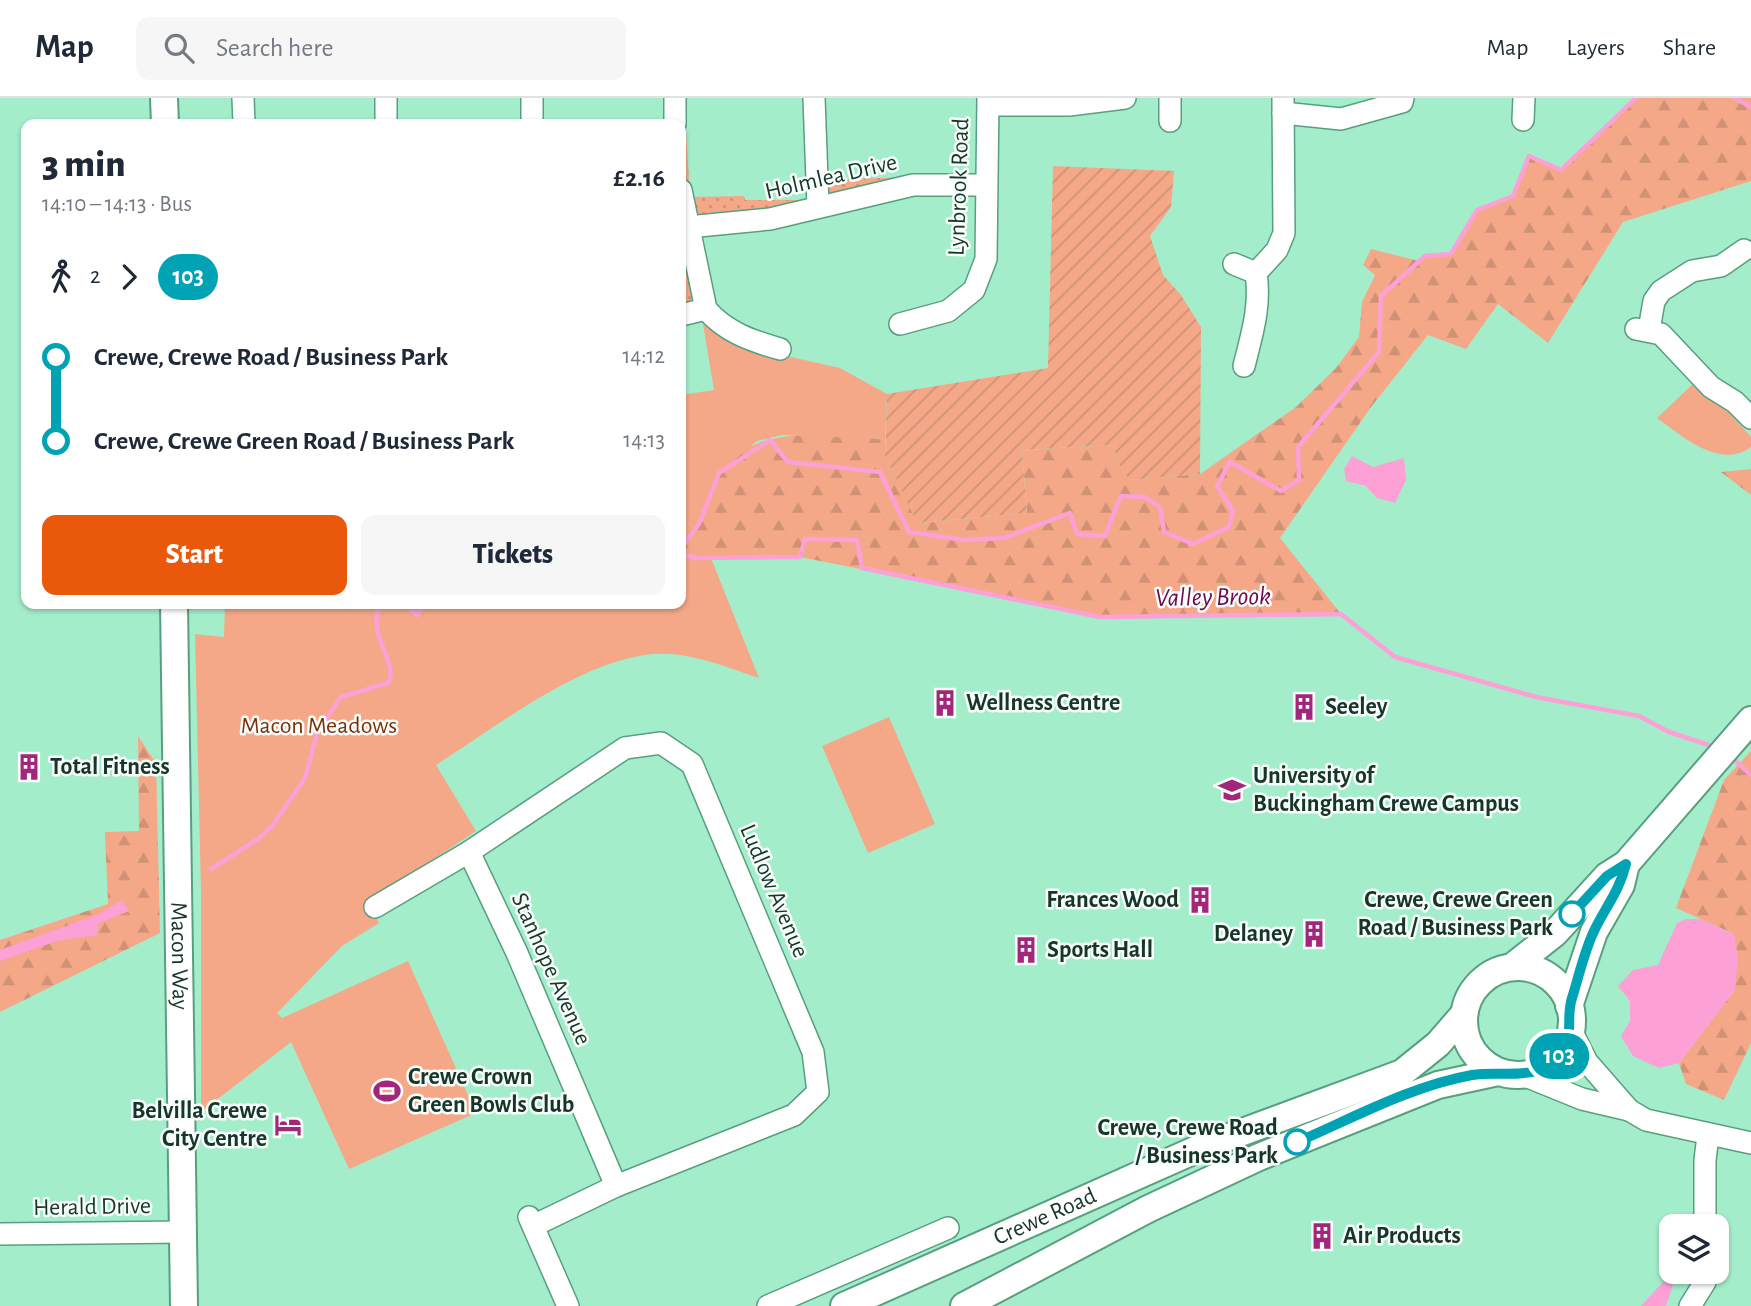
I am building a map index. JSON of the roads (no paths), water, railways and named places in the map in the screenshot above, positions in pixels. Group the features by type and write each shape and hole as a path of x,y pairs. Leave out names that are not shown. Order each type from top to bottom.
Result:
{"main road":[{"path":"164,98 165,119"},
{"name":"Macon Way","path":"174,609 184,1306"},
{"path":"1626,864 1621,885 1594,932 1564,1050 1536,1072 1511,1073 1474,1052 1467,1036 1464,1014 1467,1000 1481,982 1512,967 1555,933 1607,876 1626,864 1742,730"},
{"path":"1512,967 1535,969 1551,977 1563,991 1570,1018"},
{"name":"Crewe Road","path":"844,1306 1202,1147 1402,1073 1438,1044 1464,1014"},
{"name":"Crewe Road","path":"964,1306 1148,1209 1259,1157 1454,1079 1511,1073"}],"street":[{"path":"243,98 244,119"},
{"path":"386,98 386,119"},
{"path":"532,98 532,119"},
{"path":"675,98 675,119"},
{"path":"814,98 818,207"},
{"path":"989,102 1069,105 1125,98"},
{"path":"1170,98 1170,121"},
{"path":"1523,120 1524,98"},
{"name":"Lynbrook Road","path":"909,327 948,311 974,290 986,259 989,102"},
{"path":"1244,366 1258,311 1256,273 1277,250 1284,233 1283,106 1341,119 1404,104"},
{"name":"Holmlea Drive","path":"688,226 770,219 913,185 986,185"},
{"path":"686,216 706,309 716,321 747,339 780,349"},
{"path":"1748,246 1721,266 1692,271 1661,291 1642,329 1661,334 1711,387 1735,402 1751,418"},
{"path":"1234,264 1256,273"},
{"path":"686,313 706,309"},
{"name":"Ludlow Avenue","path":"375,907 470,852 625,748 662,743 692,764 813,1052 818,1092 794,1115 532,1221 568,1306"},
{"name":"Stanhope Avenue","path":"470,852 517,953 615,1186"},
{"path":"1570,1018 1587,1062 1629,1110"},
{"path":"1511,1073 1582,1099 1629,1110 1646,1120 1708,1136 1751,1143"},
{"path":"1705,1214 1708,1136"},
{"path":"768,1306 948,1228"},
{"name":"Herald Drive","path":"0,1234 184,1232"},
{"path":"885,1306 898,1281"},
{"path":"1690,1306 1704,1284"}],"waterway":[{"path":"686,541 699,524 719,473 770,440 788,462 880,472 909,532 964,540 1004,538 1070,513 1077,534 1105,536 1121,496 1145,497 1160,507 1164,532 1193,544 1229,527 1233,511 1217,486 1230,462 1281,491 1299,480 1298,447 1379,352 1381,296 1425,256 1451,254 1477,210 1513,196 1529,156 1561,170 1636,98"},
{"path":"1735,98 1751,107"},
{"name":"Valley Brook","path":"686,555 696,558 800,557 805,539 857,540 862,568 1100,617 1341,614 1395,657 1536,697 1639,716 1669,732 1715,747"},
{"name":"Valley Brook","path":"211,869 258,839 273,825 305,778 318,730 341,697 388,683 391,675 377,627 379,609"},
{"name":"Valley Brook","path":"410,609 417,615 421,609"},
{"name":"Valley Brook","path":"1731,757 1751,775"}],"place":[{"name":"Wellness Centre","path":"945,703"},
{"name":"Seeley","path":"1304,707"},
{"name":"Total Fitness","path":"29,767"},
{"name":"University of Buckingham Crewe Campus","path":"1232,790"},
{"name":"Frances Wood","path":"1200,900"},
{"name":"Crewe, Crewe Green Road / Business Park","path":"1572,914"},
{"name":"Delaney","path":"1314,934"},
{"name":"Sports Hall","path":"1026,950"},
{"name":"Crewe Crown Green Bowls Club","path":"387,1091"},
{"name":"Belvilla Crewe City Centre","path":"288,1125"},
{"name":"Crewe, Crewe Road / Business Park","path":"1297,1142"},
{"name":"Air Products","path":"1322,1236"}],"park label":[{"name":"Macon Meadows","path":"319,726"}]}
